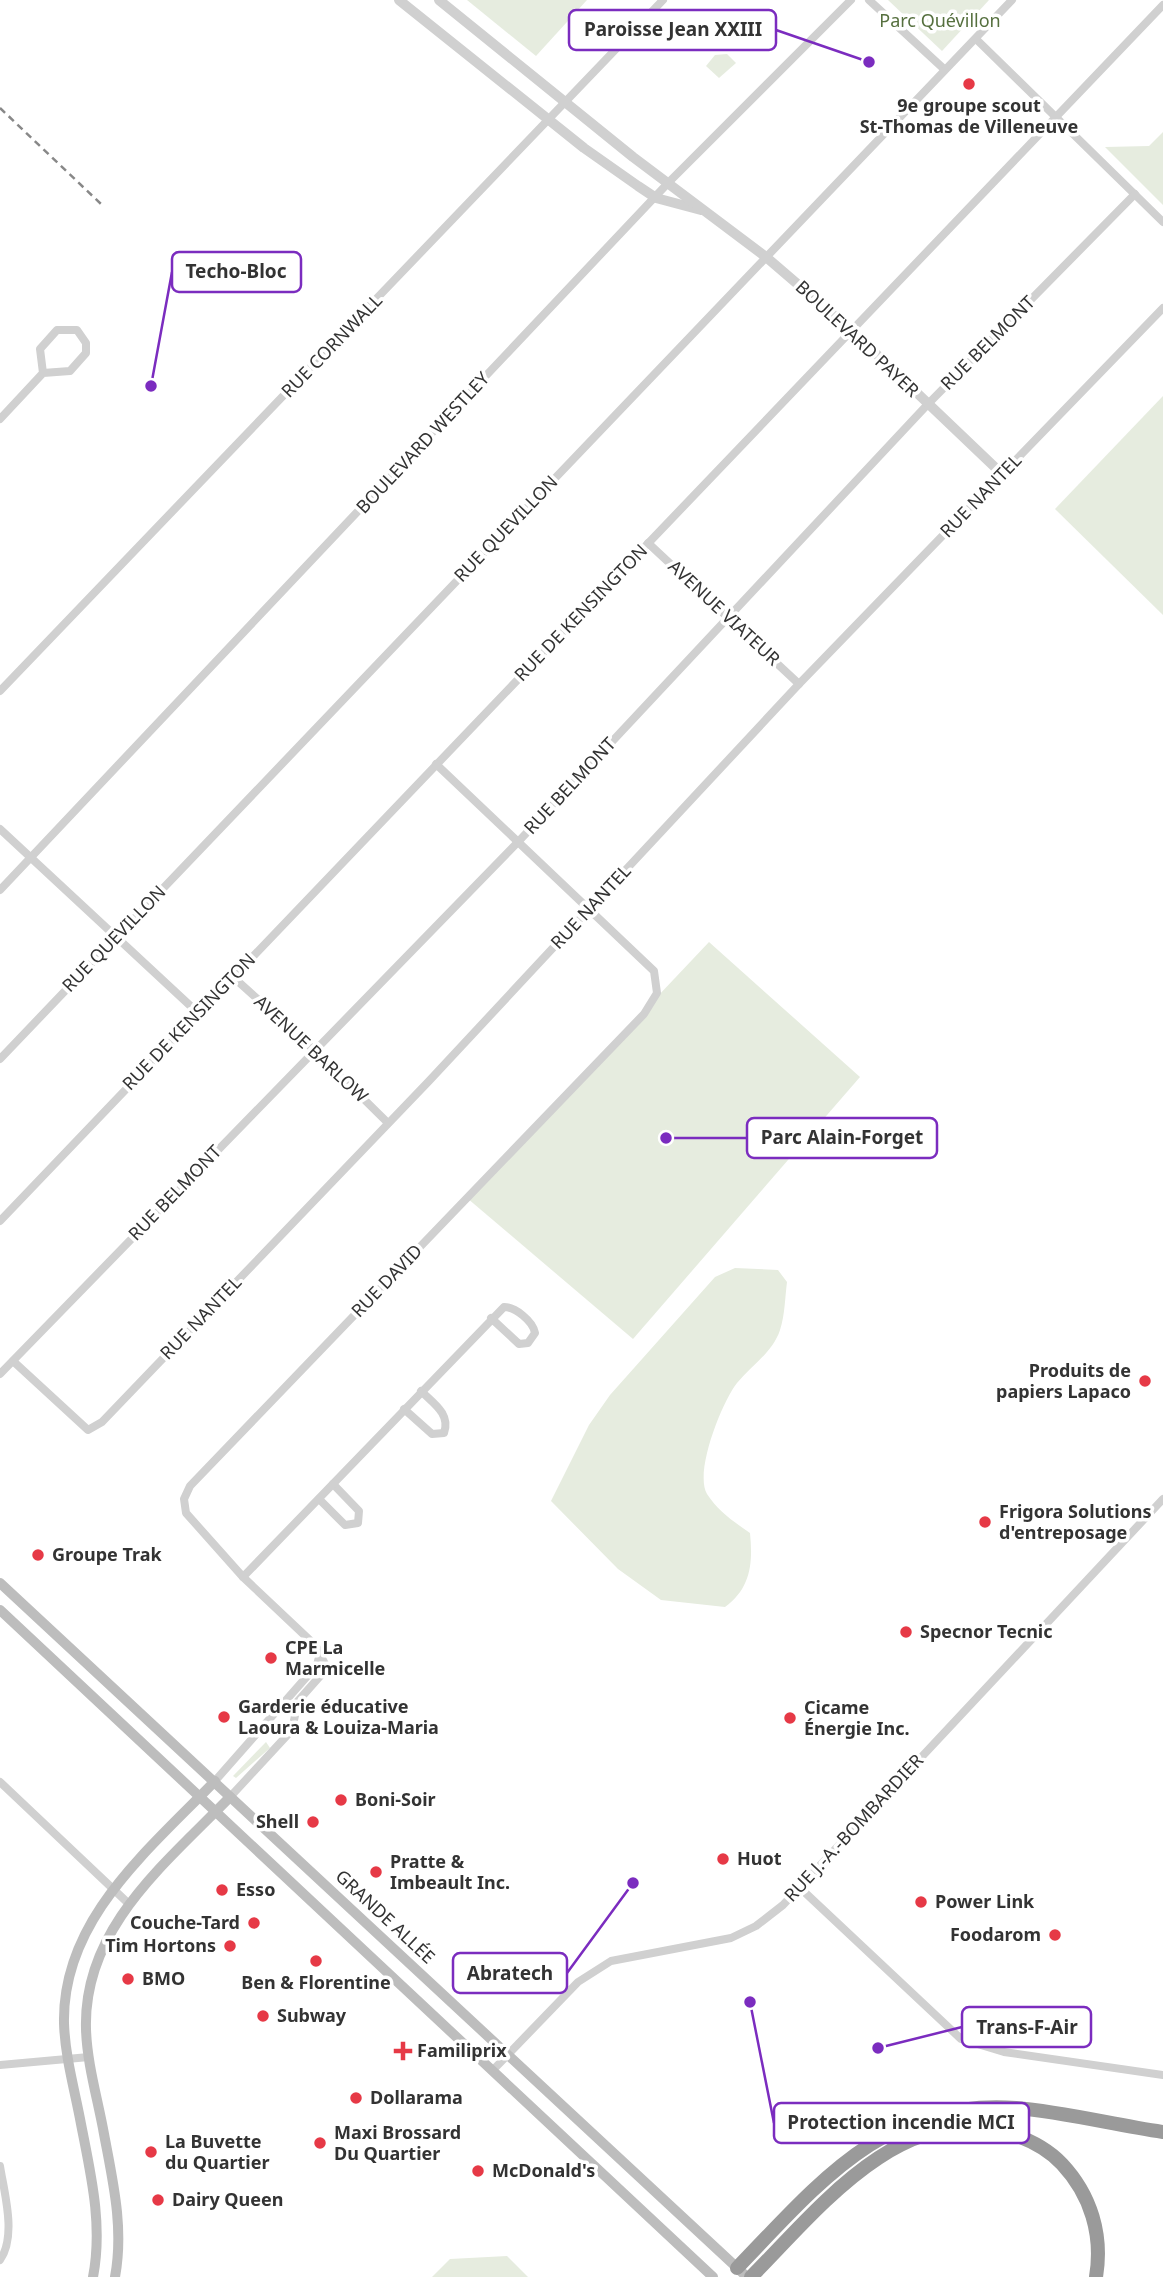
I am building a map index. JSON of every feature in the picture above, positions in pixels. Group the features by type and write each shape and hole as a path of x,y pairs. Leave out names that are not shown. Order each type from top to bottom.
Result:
{"highway":[{"path":"742,2275 835,2167 870,2142 917,2120 958,2110 998,2107 1163,2132"},
{"path":"742,2275 868,2164 928,2136 976,2128 998,2130 1030,2141 1048,2152 1074,2178 1094,2220 1098,2242 1096,2277"}],"main road":[{"name":"GRANDE ALLÉE","path":"0,1583 742,2275"},
{"path":"0,1610 713,2277"},
{"path":"93,2277 97,2244 96,2210 68,2059 64,2016 72,1966 85,1932 113,1890 215,1782"},
{"path":"115,2277 119,2240 117,2204 89,2057 86,2010 92,1973 106,1938 129,1903 230,1797"}],"street":[{"name":"BOULEVARD PAYER","path":"399,0 549,120 656,198 705,211"},
{"name":"BOULEVARD PAYER","path":"439,0 565,102 766,257 851,330 1002,474"},
{"name":"RUE CORNWALL","path":"0,691 663,0"},
{"name":"BOULEVARD WESTLEY","path":"0,890 669,183 851,0"},
{"path":"869,0 944,69"},
{"name":"RUE QUEVILLON","path":"0,1059 1012,0"},
{"name":"RUE DE KENSINGTON","path":"0,1221 1163,5"},
{"path":"976,38 1163,222"},
{"name":"RUE BELMONT","path":"0,1374 517,842 928,404 1135,194"},
{"name":"RUE NANTEL","path":"13,1360 88,1430 102,1422 388,1123 799,684 1163,308"},
{"path":"0,419 43,373 70,371 86,353 86,343 77,330 57,330 40,349 43,373"},
{"name":"AVENUE VIATEUR","path":"648,542 799,684"},
{"path":"436,764 588,908"},
{"path":"0,829 197,1012"},
{"name":"RUE DAVID","path":"320,1653 243,1577 186,1513 184,1499 190,1486 644,1014 657,993 654,971 588,908"},
{"name":"AVENUE BARLOW","path":"232,976 313,1049 388,1123"},
{"path":"243,1577 491,1318 507,1306 534,1327 535,1333 528,1343 519,1344 491,1318"},
{"path":"404,1409 432,1434 444,1433 446,1421 443,1412 421,1391"},
{"path":"319,1499 345,1525 351,1526 359,1522 359,1510 333,1484"},
{"name":"RUE J.-A.-BOMBARDIER","path":"493,2070 578,1982 593,1971 611,1961 731,1938 769,1916 1163,1500"},
{"path":"215,1782 317,1665 320,1653"},
{"path":"230,1797 292,1730 298,1701 323,1672 324,1661 320,1653"},
{"path":"0,1782 129,1903"},
{"path":"798,1886 961,2039 1004,2052 1163,2075"},
{"path":"0,2065 89,2057"},
{"path":"0,2166 7,2213 0,2260"}],"green space":[{"path":"467,0 587,0 536,56"},
{"name":"Parc Quévillon","path":"888,0 989,0 942,51"},
{"path":"727,54 736,63 719,78 706,66 715,55"},
{"path":"1163,132 1163,205 1105,147 1149,146"},
{"path":"1163,396 1163,615 1055,509"},
{"path":"709,942 860,1077 633,1339 467,1198"},
{"path":"735,1268 778,1270 787,1282 783,1318 777,1338 731,1392 717,1421 704,1470 704,1484 711,1500 750,1533 748,1574 740,1592 725,1607 661,1600 618,1569 551,1501 589,1425 610,1395 715,1277"},
{"path":"266,1742 270,1748 236,1778 233,1776"},
{"path":"507,2256 528,2277 432,2277 450,2259"}],"railway":[{"path":"0,108 101,204"}],"place":[{"name":"Paroisse Jean XXIII","path":"869,62"},
{"name":"9e groupe scout St-Thomas de Villeneuve","path":"969,84"},
{"name":"Techo-Bloc","path":"151,386"},
{"name":"Parc Alain-Forget","path":"666,1138"},
{"name":"Produits de papiers Lapaco","path":"1145,1381"},
{"name":"Frigora Solutions d'entreposage","path":"985,1522"},
{"name":"Groupe Trak","path":"38,1555"},
{"name":"Specnor Tecnic","path":"906,1632"},
{"name":"CPE La Marmicelle","path":"271,1658"},
{"name":"Garderie éducative Laoura & Louiza-Maria","path":"224,1717"},
{"name":"Cicame Énergie Inc.","path":"790,1718"},
{"name":"Boni-Soir","path":"341,1800"},
{"name":"Shell","path":"313,1822"},
{"name":"Huot","path":"723,1859"},
{"name":"Pratte & Imbeault Inc.","path":"376,1872"},
{"name":"Abratech","path":"633,1883"},
{"name":"Esso","path":"222,1890"},
{"name":"Power Link","path":"921,1902"},
{"name":"Couche-Tard","path":"254,1923"},
{"name":"Foodarom","path":"1055,1935"},
{"name":"Tim Hortons","path":"230,1946"},
{"name":"Ben & Florentine","path":"316,1961"},
{"name":"BMO","path":"128,1979"},
{"name":"Protection incendie MCI","path":"750,2002"},
{"name":"Subway","path":"263,2016"},
{"name":"Trans-F-Air","path":"878,2048"},
{"name":"Familiprix","path":"403,2051"},
{"name":"Dollarama","path":"356,2098"},
{"name":"Maxi Brossard Du Quartier","path":"320,2143"},
{"name":"La Buvette du Quartier","path":"151,2152"},
{"name":"McDonald's","path":"478,2171"},
{"name":"Dairy Queen","path":"158,2200"}]}
